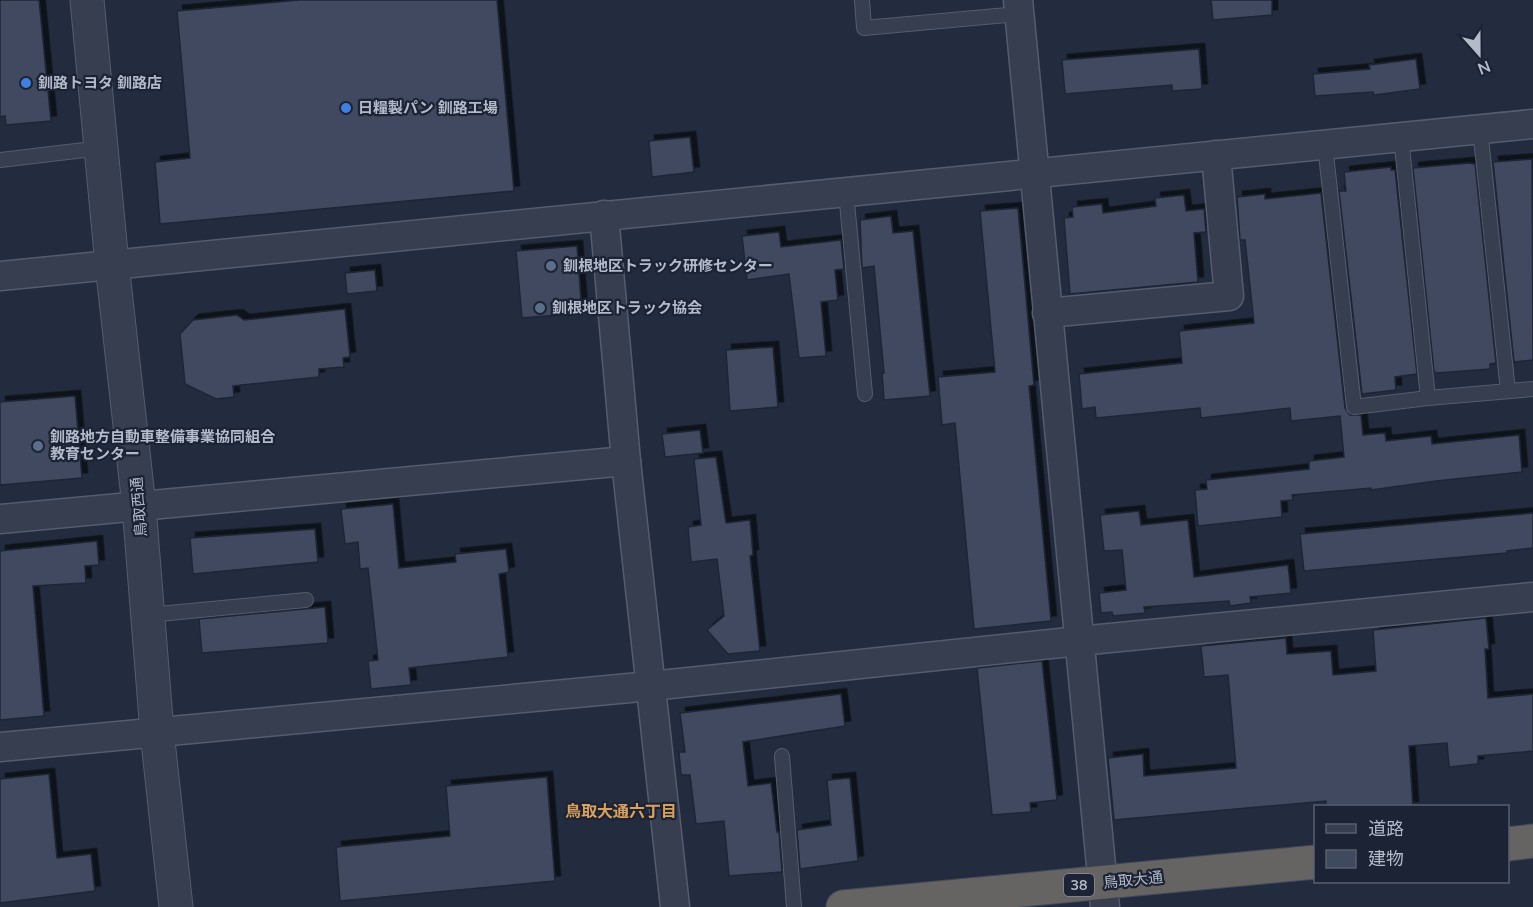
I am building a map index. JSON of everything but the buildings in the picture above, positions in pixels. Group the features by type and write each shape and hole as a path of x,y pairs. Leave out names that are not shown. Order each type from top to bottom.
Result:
{"highway":[{"path":"1509,843 1533,841"},
{"name":"鳥取大通","path":"843,907 1104,895 1314,862"}],"street":[{"name":"鳥取西通","path":"87,0 112,264 139,506 157,732 176,907"},
{"path":"1018,7 1104,895"},
{"path":"0,276 1533,124"},
{"path":"1047,313 1229,296 1216,155"},
{"path":"604,215 626,461 675,907"},
{"path":"0,519 626,461"},
{"path":"0,747 651,686 1079,641 1533,597"}],"lane":[{"path":"862,0 864,28 1018,7"},
{"path":"1480,129 1508,391"},
{"path":"1401,137 1428,398"},
{"path":"1325,145 1354,407 1533,389"},
{"path":"0,160 101,148"},
{"path":"846,192 865,394"},
{"path":"148,615 306,600"},
{"path":"782,756 794,907"}],"place":[{"name":"釧路トヨタ 釧路店","path":"26,83"},
{"name":"日糧製パン 釧路工場","path":"346,108"},
{"name":"釧根地区トラック研修センター","path":"551,266"},
{"name":"釧根地区トラック協会","path":"540,308"},
{"name":"釧路地方自動車整備事業協同組合 教育センター","path":"38,446"}],"district":[{"name":"鳥取大通六丁目","path":"621,811"}]}
